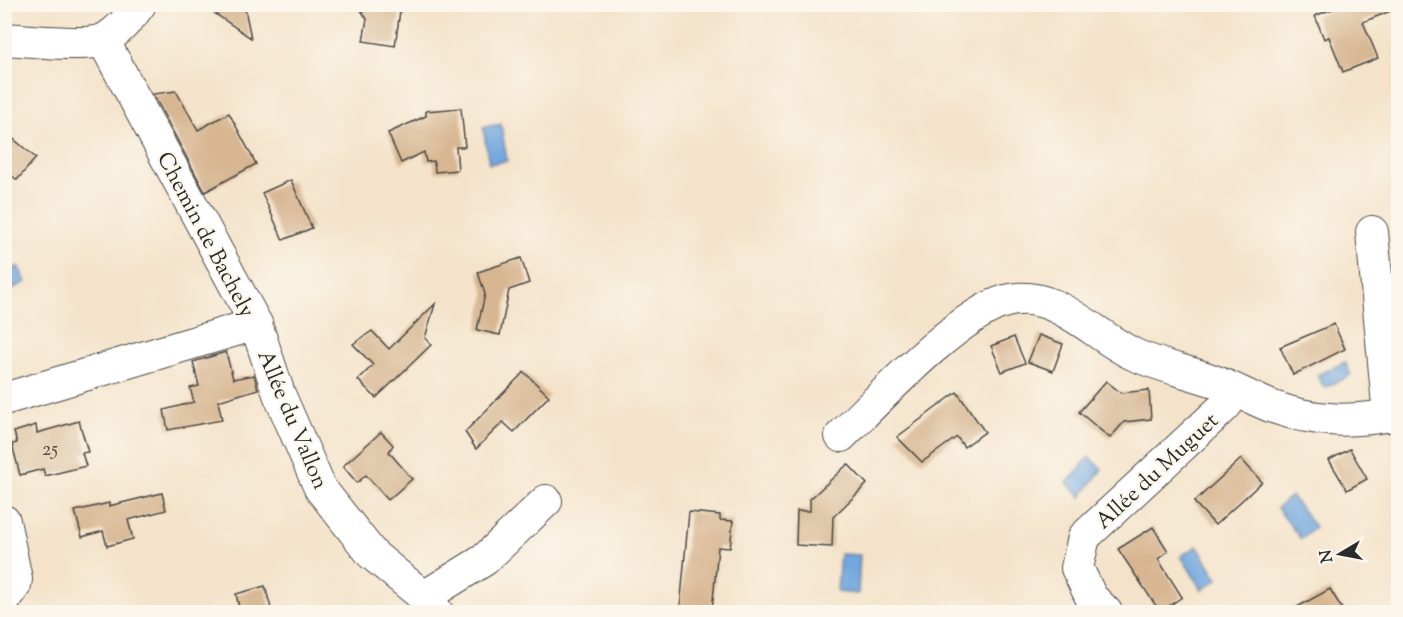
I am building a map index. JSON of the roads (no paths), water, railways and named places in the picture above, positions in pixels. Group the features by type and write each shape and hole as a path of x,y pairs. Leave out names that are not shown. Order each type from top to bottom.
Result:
{"street":[{"path":"4,39 63,43 103,40 133,14 140,4"},
{"name":"Chemin de Bachely","path":"4,399 256,324 103,40"},
{"path":"841,436 959,327 990,307 1008,300 1047,302 1133,354 1299,416 1364,421 1394,415 1372,232"},
{"name":"Allée du Vallon","path":"256,324 279,394 320,488 372,554 431,605"},
{"name":"Allée du Muguet","path":"1106,612 1091,597 1077,568 1084,537 1225,406 1236,391"},
{"path":"431,605 484,560 546,501"},
{"path":"4,521 16,579 4,602"}],"water":[{"path":"501,124 507,161 489,164 483,127"},
{"path":"18,266 26,282 5,293 5,273"},
{"path":"1345,362 1351,375 1324,388 1317,375"},
{"path":"1089,457 1102,469 1081,497 1067,483"},
{"path":"1291,496 1315,527 1301,539 1277,508"},
{"path":"1197,546 1218,579 1202,590 1181,556"},
{"path":"840,554 860,555 858,594 837,592"}]}
